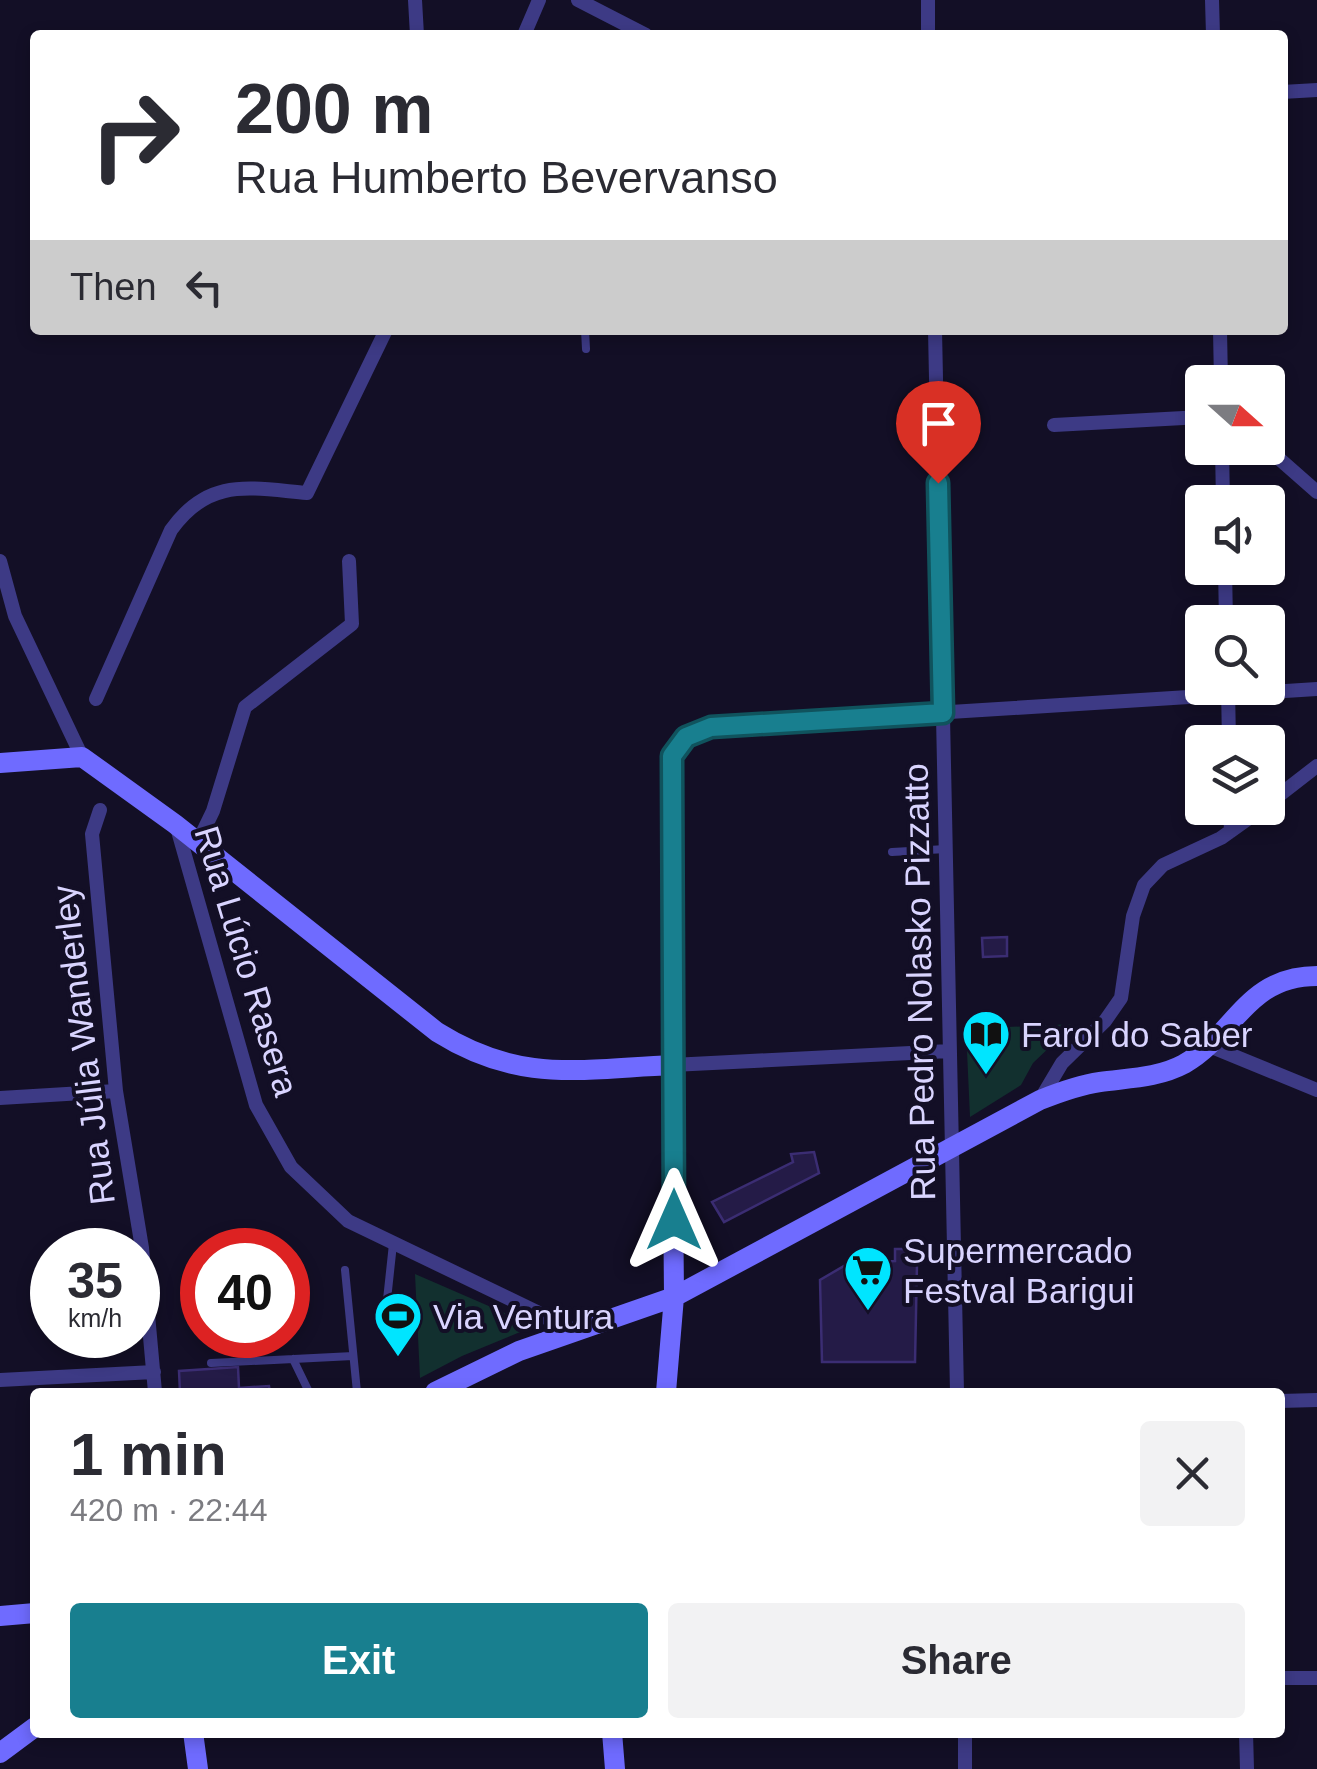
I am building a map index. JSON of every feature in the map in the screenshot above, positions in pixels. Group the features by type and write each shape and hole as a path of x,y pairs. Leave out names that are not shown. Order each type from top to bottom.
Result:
{"main road":[{"path":"0,763 82,757"},
{"name":"Rua Lúcio Rasera","path":"82,757 176,824"},
{"path":"176,824 437,1032 478,1055 521,1069 550,1071 672,1065 674,1297 666,1388"},
{"path":"456,1387 569,1332 674,1297 1040,1100 1084,1085 1161,1073 1179,1066 1266,989 1296,978 1317,976"},
{"path":"0,1616 30,1613"},
{"path":"0,1753 30,1730"},
{"path":"194,1738 198,1769"},
{"path":"612,1738 615,1769"}],"street":[{"path":"415,0 417,30"},
{"path":"526,30 539,0"},
{"path":"578,0 636,30"},
{"path":"928,0 928,30"},
{"path":"1212,0 1213,30"},
{"path":"1288,92 1317,90"},
{"path":"96,699 171,530 194,504 229,488 307,493 384,335"},
{"name":"Rua Pedro Nolasko Pizzatto","path":"935,335 957,1388"},
{"path":"1220,335 1221,365"},
{"path":"1054,425 1185,418"},
{"path":"1285,464 1317,492"},
{"name":"Rua Lúcio Rasera","path":"0,561 15,616 82,757"},
{"path":"198,842 213,811 245,706 352,624 349,561"},
{"path":"1285,690 1317,689"},
{"path":"950,1051 672,1065 670,768 678,745 698,730 711,727 1185,694"},
{"path":"1285,791 1317,766"},
{"name":"Rua Júlia Wanderley","path":"100,810 92,834 116,1091 142,1248 155,1388"},
{"name":"Rua Lúcio Rasera","path":"176,824 251,1090 264,1124 291,1167 330,1207 393,1244 537,1312 569,1332"},
{"path":"1231,825 1231,831"},
{"path":"1040,1100 1062,1063 1105,1022 1121,998 1133,916 1144,885 1163,865 1239,825"},
{"path":"1207,1045 1317,1090"},
{"path":"0,1098 116,1091"},
{"path":"0,1380 154,1372"},
{"path":"1285,1401 1317,1400"},
{"path":"1285,1678 1317,1678"},
{"path":"964,1738 965,1769"},
{"path":"1246,1738 1247,1769"}],"lane":[{"path":"585,335 586,350"},
{"path":"892,852 946,849"},
{"path":"386,1309 393,1244"},
{"path":"345,1270 357,1388"},
{"path":"211,1363 354,1356"},
{"path":"293,1359 307,1388"}],"green space":[{"path":"1074,1024 1033,1063 1021,1085 970,1117 966,1029"},
{"path":"415,1274 535,1326 420,1378"}],"building":[{"path":"1007,937 1007,956 983,957 982,938"},
{"path":"814,1152 819,1173 724,1222 712,1202 793,1162 791,1154"},
{"name":"Supermercado Festval Barigui","path":"895,1249 909,1249 909,1264 917,1264 915,1362 822,1362 820,1280 849,1263 895,1261"},
{"path":"238,1367 239,1388 180,1388 179,1371"}],"place":[{"name":"Farol do Saber","path":"986,1076"},
{"name":"Supermercado Festval Barigui","path":"868,1312"},
{"name":"Via Ventura","path":"398,1358"}],"route":[{"path":"674,1220 672,756 686,737 711,727 943,713 938,483"}]}
